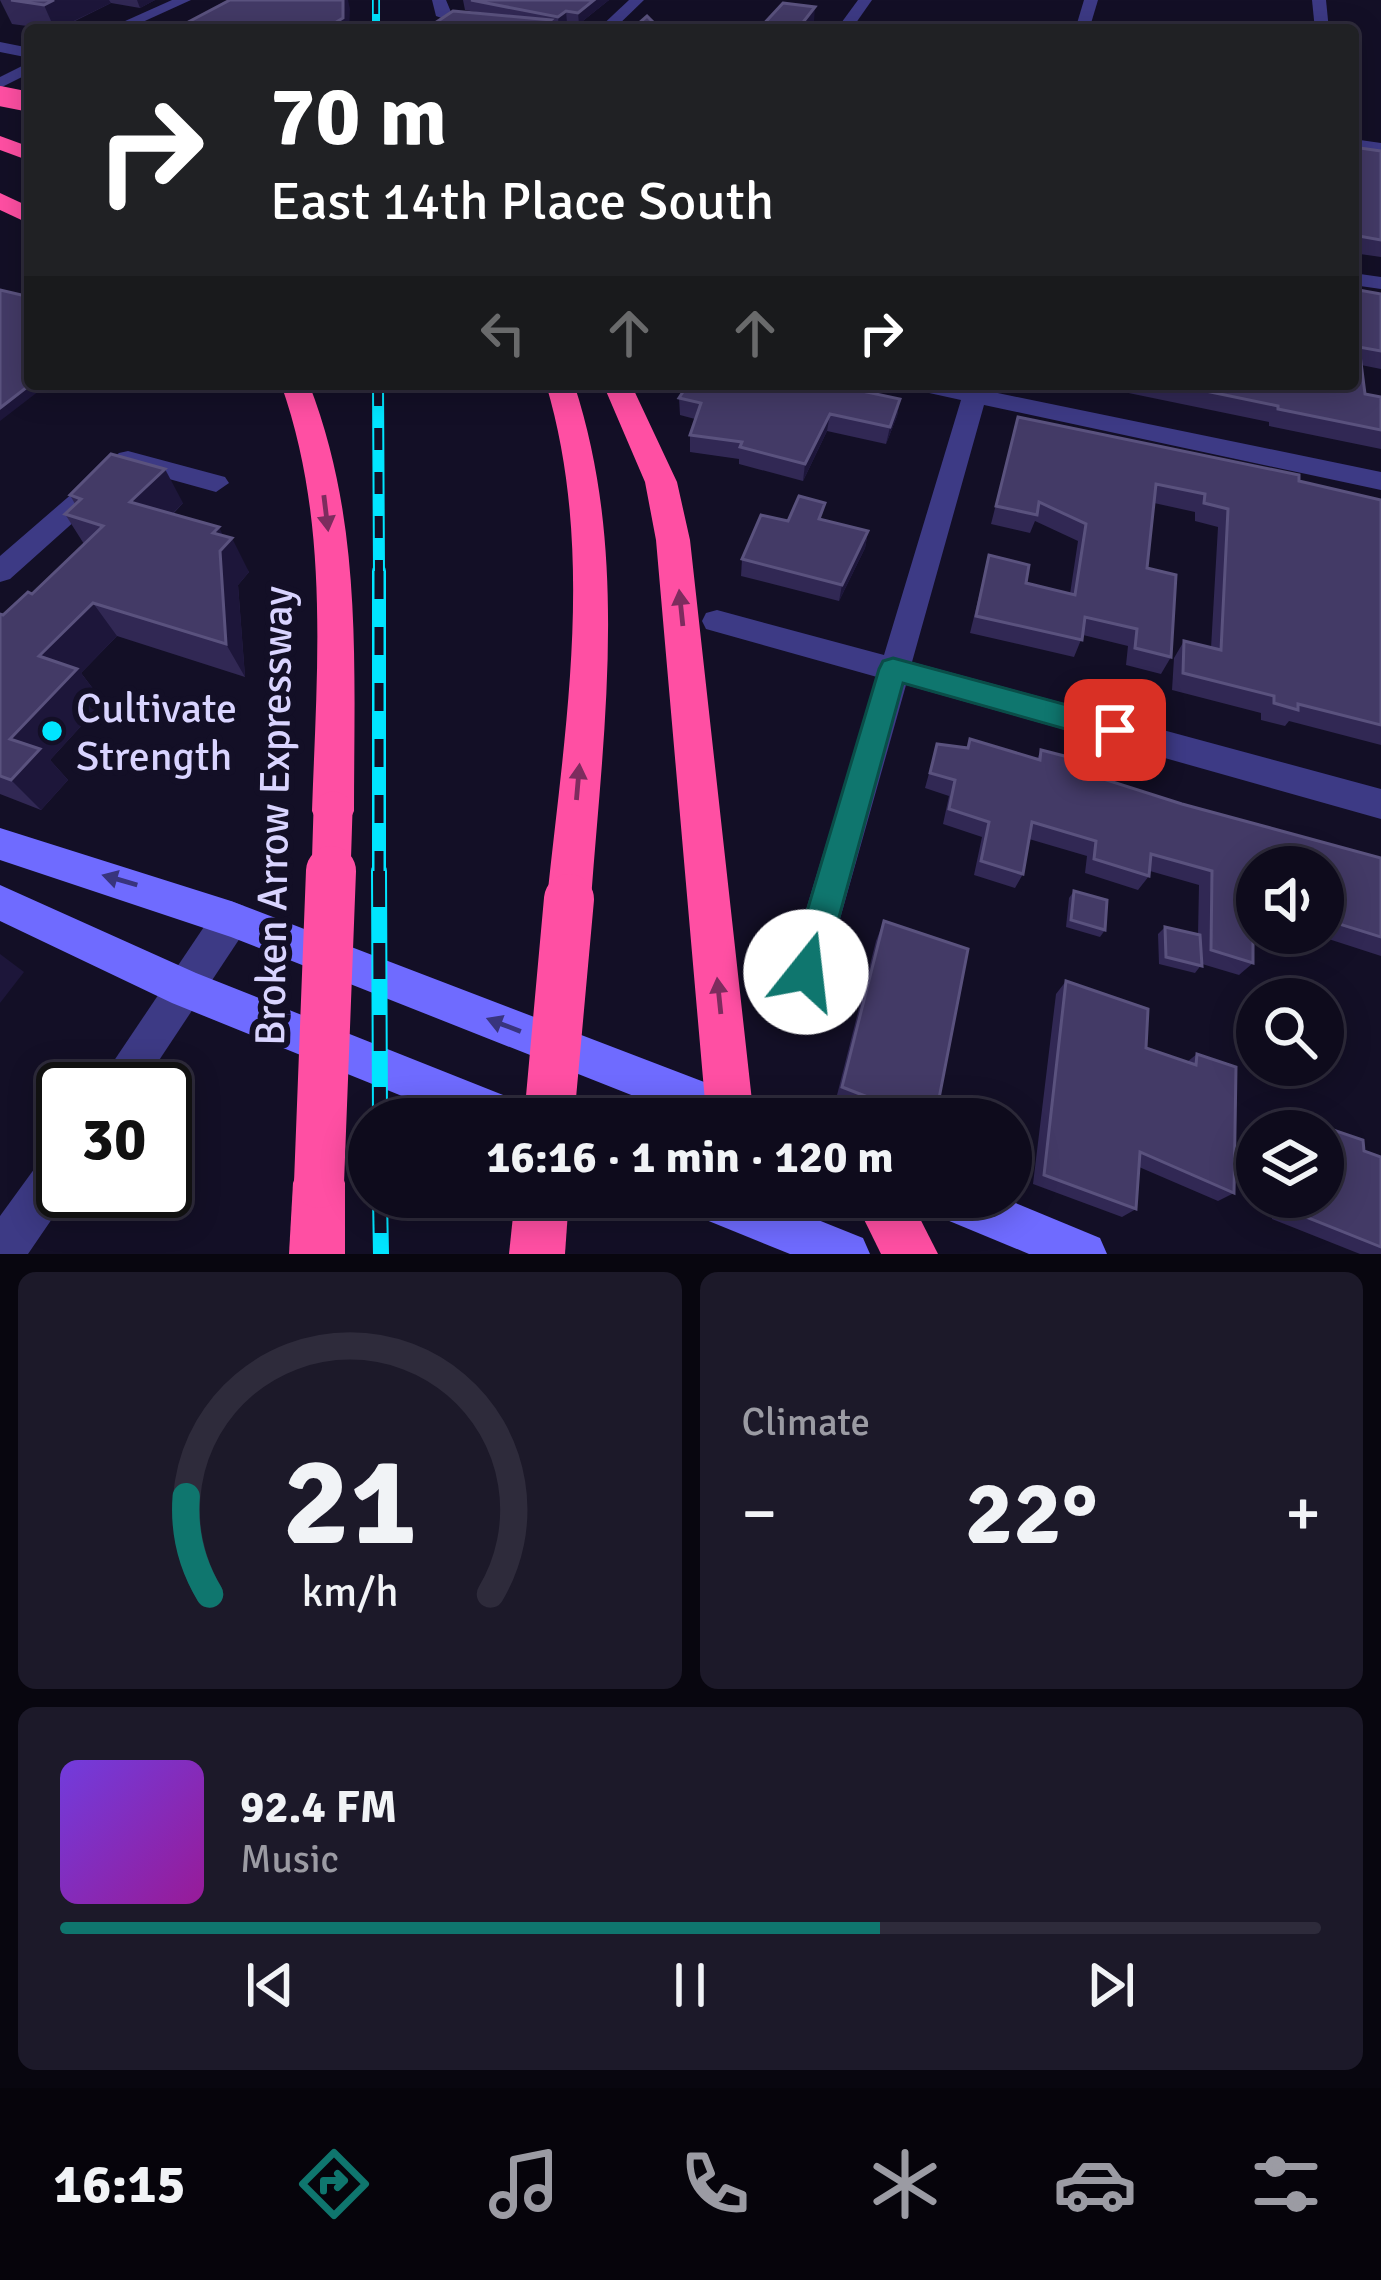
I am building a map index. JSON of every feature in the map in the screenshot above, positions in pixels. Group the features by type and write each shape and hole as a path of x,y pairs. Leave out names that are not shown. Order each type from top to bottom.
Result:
{"highway":[{"name":"Broken Arrow Expressway","path":"294,390 316,449 331,561 333,811 317,1254"},
{"path":"551,1098 586,683 590,558 581,448 562,390"},
{"path":"620,390 661,482 673,540 736,1098"},
{"path":"537,1254 540,1218"},
{"path":"891,1218 910,1254"}],"main road":[{"path":"0,844 231,919 692,1098"},
{"path":"0,902 186,989 458,1098"},
{"path":"758,1218 848,1254"},
{"path":"997,1218 1084,1254"}],"street":[{"path":"130,24 184,0"},
{"path":"611,24 637,0"},
{"path":"443,8 519,24"},
{"path":"146,24 156,15"},
{"path":"806,972 976,390 1381,481"},
{"path":"0,572 128,459 216,483"},
{"path":"717,621 1381,804"},
{"path":"135,1062 231,919"},
{"path":"1,1254 36,1204"}],"building":[{"path":"11,0 54,0 44,5"},
{"path":"230,0 343,0 343,18 333,24 184,24"},
{"path":"471,0 594,0 578,13 566,11 558,17"},
{"path":"783,3 815,7 802,24 764,24"},
{"path":"453,11 551,20 546,24 434,24"},
{"path":"1359,148 1381,151 1381,240 1359,236"},
{"path":"0,290 24,296 24,389 0,408"},
{"path":"1359,290 1381,294 1381,351 1359,347"},
{"path":"1359,347 1365,394 1381,397 1381,430 1278,409 1201,390 1359,390"},
{"path":"684,390 857,390 900,399 890,427 830,414 805,464 740,447 742,442 690,435 701,403 679,398"},
{"path":"1018,417 1299,475 1299,481 1381,500 1381,725 1298,704 1298,710 1274,703 1274,696 1183,673 1184,641 1221,650 1228,509 1204,503 1205,494 1156,484 1147,568 1176,575 1171,657 1135,648 1137,629 1085,617 1082,640 976,616 989,555 1029,565 1026,583 1075,595 1086,524 1039,502 1037,515 996,506"},
{"path":"111,454 165,469 130,502 219,527 213,533 232,538 220,551 226,644 93,603 39,656 77,669 10,739 40,749 11,780 0,776 0,614 28,592 32,594 103,526 65,514 81,499 70,495"},
{"path":"799,496 825,503 819,519 868,531 842,585 742,559 761,515 788,521"},
{"path":"970,739 1040,760 1041,750 1076,759 1075,770 1337,846 1236,846 1236,954 1253,954 1253,963 1211,950 1212,871 1151,854 1149,876 1094,859 1096,841 1032,822 1023,874 981,861 989,822 949,809 955,780 930,773 937,744 968,748"},
{"path":"1344,848 1381,858 1381,937 1344,926"},
{"path":"1074,891 1107,900 1105,930 1071,920"},
{"path":"884,921 968,949 939,1098 870,1098 842,1087"},
{"path":"1165,927 1200,935 1202,966 1166,957"},
{"path":"1066,981 1148,1009 1146,1048 1196,1065 1197,1054 1236,1067 1234,1193 1140,1152 1136,1209 1044,1175"},
{"path":"1344,1134 1363,1140 1364,1151 1381,1157 1381,1247 1308,1218 1344,1218"}],"railway":[{"path":"376,0 376,24"},
{"path":"378,390 379,574"},
{"path":"379,574 379,871"},
{"path":"379,871 380,1098"},
{"path":"380,1218 381,1254"}],"place":[{"name":"Cultivate Strength","path":"52,731"}],"route":[{"path":"806,972 893,669 1115,730"}]}
